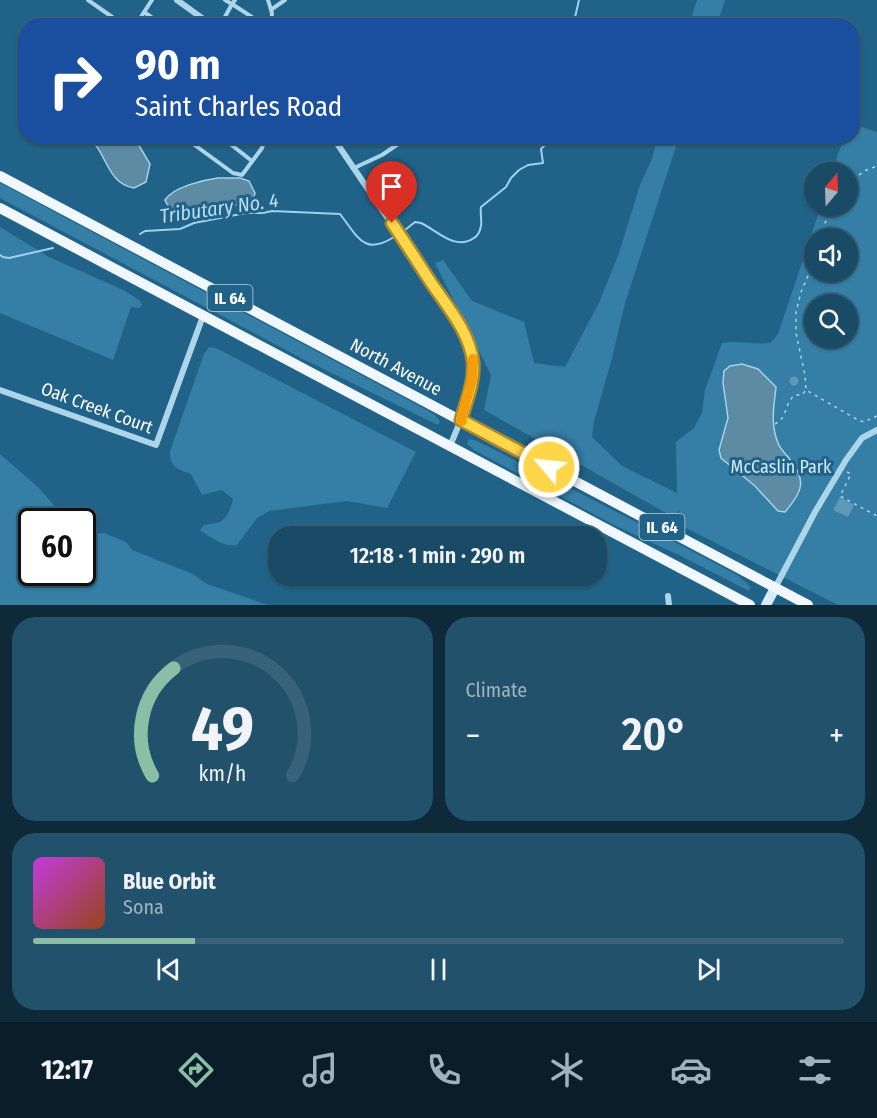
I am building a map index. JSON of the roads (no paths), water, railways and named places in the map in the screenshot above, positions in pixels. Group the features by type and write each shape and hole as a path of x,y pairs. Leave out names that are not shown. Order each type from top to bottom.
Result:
{"main road":[{"name":"North Avenue","path":"0,176 808,605"},
{"name":"IL 64","path":"0,208 750,605"}],"street":[{"path":"177,0 202,18"},
{"path":"338,144 464,334 471,351 472,379 461,420 450,446"},
{"name":"Oak Creek Court","path":"0,390 156,446 203,316"},
{"path":"766,605 841,468 862,438 877,430"},
{"path":"668,596 669,605"}],"lane":[{"path":"88,0 114,18"},
{"path":"140,18 152,0"},
{"path":"225,0 234,2 255,18"},
{"path":"268,0 272,9 271,18"},
{"path":"272,9 285,0"},
{"path":"225,18 234,2"},
{"path":"144,12 153,18"},
{"path":"193,144 234,173 242,175 263,144"},
{"path":"230,144 252,161"},
{"path":"354,168 382,155 398,144"}],"waterway":[{"name":"Tributary No. 4","path":"575,18 579,0"},
{"name":"Tributary No. 4","path":"405,230 415,222 453,241 467,241 475,237 481,226 481,207 506,187 519,170 528,165 543,163 541,149 546,144"},
{"name":"Tributary No. 4","path":"140,234 145,231 180,229 194,223 246,213 272,211 340,214 357,236 368,244 375,245 394,237"},
{"name":"Tributary No. 4","path":"0,255 9,258 53,248"}],"park label":[{"name":"McCaslin Park","path":"781,467"}]}
